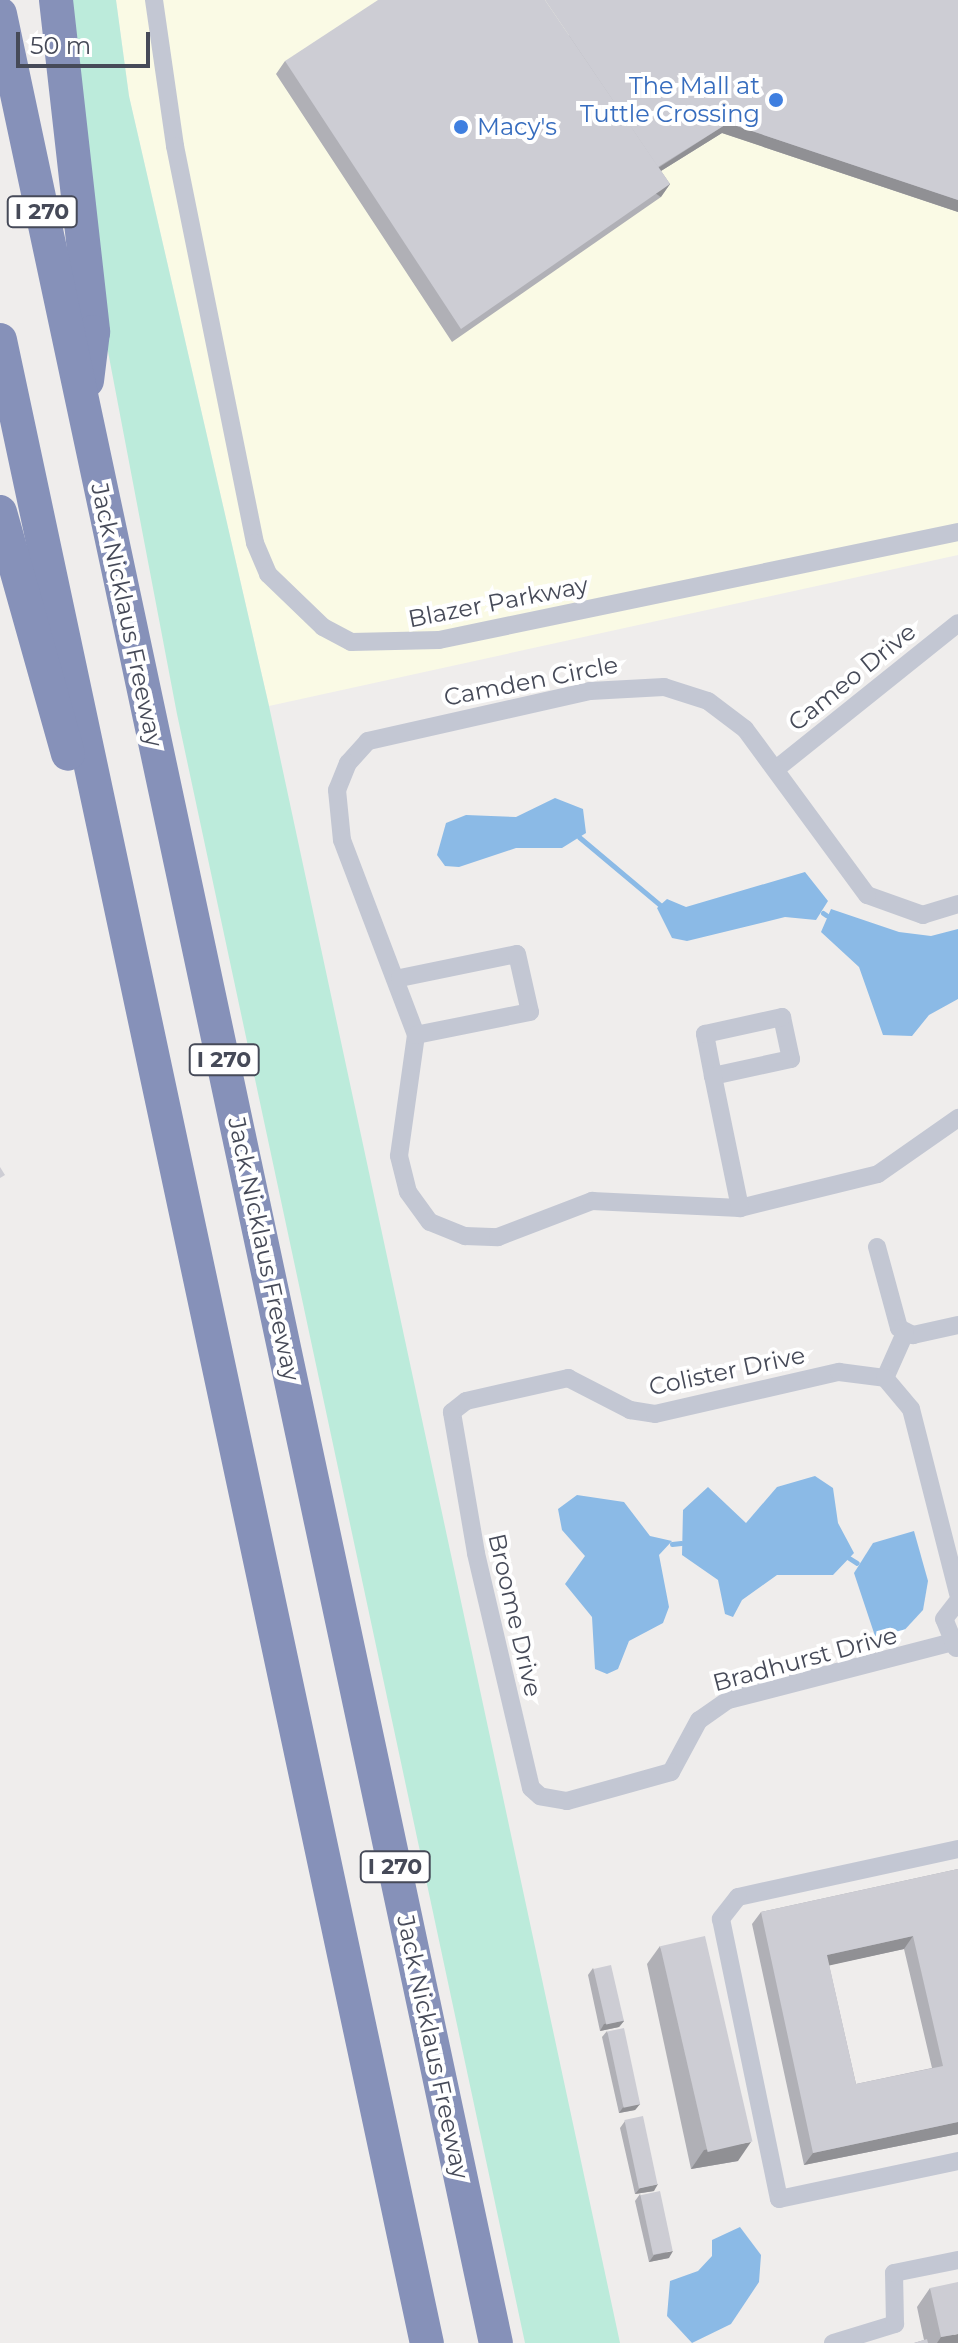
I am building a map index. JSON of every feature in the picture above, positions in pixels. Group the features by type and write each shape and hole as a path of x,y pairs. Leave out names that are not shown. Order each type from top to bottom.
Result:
{"highway":[{"path":"56,0 93,332 84,409"},
{"name":"Jack Nicklaus Freeway","path":"0,14 496,2343"},
{"name":"I 270","path":"0,340 427,2343"},
{"path":"0,512 30,636 127,935"}],"street":[{"name":"Blazer Parkway","path":"154,0 175,146 255,543 268,574 323,627 351,642 439,640 958,532"},
{"name":"Cameo Drive","path":"776,769 958,623"},
{"name":"Camden Circle","path":"416,1035 400,978 337,816 341,776 368,741 590,691 653,686 686,692 727,713 776,769 867,895 923,915 958,904"},
{"path":"400,978 517,954 530,1012 416,1035 400,1165 430,1222 465,1236 498,1237 592,1201 740,1208 878,1174 958,1118"},
{"path":"713,1076 791,1059 782,1017 705,1034 713,1076 740,1208"},
{"path":"877,1247 895,1323 905,1333"},
{"path":"905,1333 958,1325"},
{"path":"905,1333 885,1378 911,1409 958,1594"},
{"name":"Colister Drive","path":"452,1412 466,1401 568,1378 630,1410 655,1414 839,1372 885,1378"},
{"name":"Broome Drive","path":"452,1412 451,1440 531,1788 567,1801"},
{"path":"954,1646 944,1619 958,1601"},
{"name":"Bradhurst Drive","path":"567,1801 671,1772 711,1707 954,1646"},
{"path":"958,1849 738,1897 721,1919 779,2199 958,2161"},
{"path":"833,2343 886,2329 899,2317 894,2273 958,2260"}],"shaded area":[{"path":"116,0 958,0 958,555 269,706 129,96"}],"green space":[{"path":"69,0 116,0 129,96 269,706 620,2343 525,2343 177,714 106,341"}],"water":[{"path":"555,798 583,809 586,833 562,848 516,848 459,867 445,866 437,855 446,823 466,815 516,817"},
{"path":"805,872 828,901 816,920 785,917 687,941 672,938 657,908 667,899 686,907"},
{"path":"831,909 899,932 931,936 958,929 958,999 929,1015 912,1036 883,1035 859,967 821,932"},
{"path":"815,1476 833,1488 838,1523 854,1553 833,1575 777,1575 742,1600 733,1617 725,1614 718,1580 682,1555 683,1510 708,1487 746,1523 777,1487"},
{"path":"577,1495 624,1502 650,1536 672,1541 659,1555 669,1607 663,1623 629,1641 618,1669 607,1674 595,1669 592,1617 565,1584 585,1556 562,1530 558,1509"},
{"path":"914,1531 928,1581 923,1610 899,1636 877,1642 854,1573 873,1543"},
{"path":"740,2227 761,2255 759,2282 731,2324 692,2343 667,2316 670,2281 698,2271 712,2256 712,2240"}],"building":[{"name":"Macy's","path":"378,0 545,0 670,184 461,329 285,61"},
{"name":"The Mall at Tuttle Crossing","path":"545,0 958,0 958,200 728,123 658,167"},
{"path":"958,1869 958,2122 813,2153 761,1912","holes":["913,1936 943,2066 856,2084 827,1955"]},
{"path":"705,1936 752,2142 708,2152 660,1946"},
{"path":"611,1965 624,2021 606,2025 593,1969"},
{"path":"624,2028 640,2104 624,2108 607,2032"},
{"path":"643,2116 658,2184 639,2188 624,2120"},
{"path":"660,2191 673,2251 653,2255 640,2195"},
{"path":"958,2282 958,2334 941,2337 930,2288"}],"waterway":[{"path":"579,837 660,905"},
{"path":"672,1544 681,1543"},
{"path":"849,1558 857,1563"}],"place":[{"name":"The Mall at Tuttle Crossing","path":"776,100"},
{"name":"Macy's","path":"461,127"}]}
